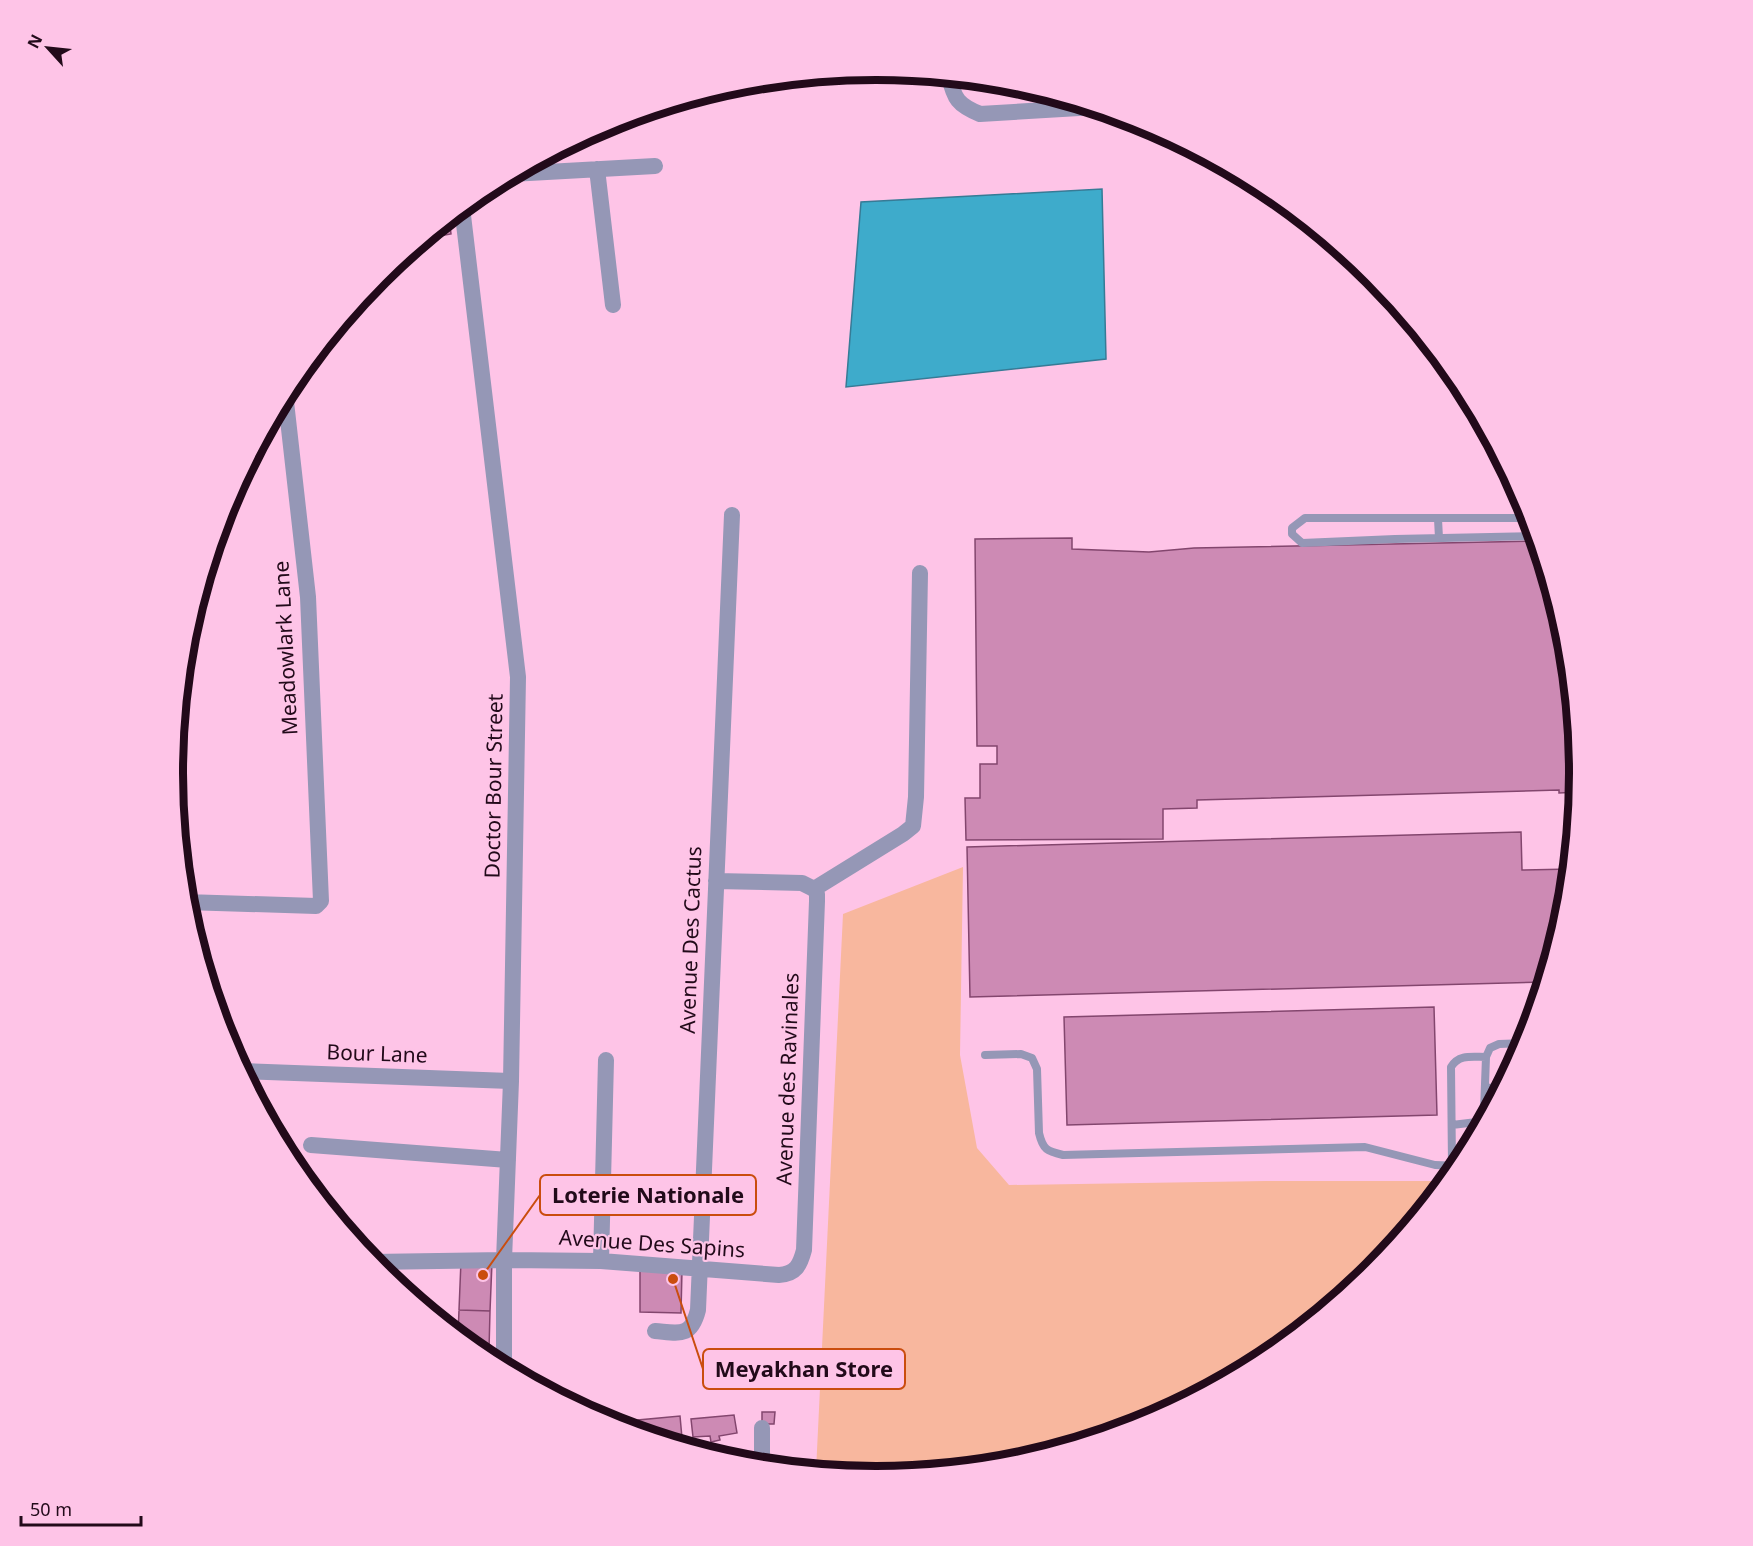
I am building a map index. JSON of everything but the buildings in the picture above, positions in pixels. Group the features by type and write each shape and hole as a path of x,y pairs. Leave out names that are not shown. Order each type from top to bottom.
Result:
{"street":[{"path":"951,84 953,95 964,107 980,114 1074,108"},
{"path":"528,173 655,166"},
{"path":"597,169 613,305"},
{"name":"Doctor Bour Street","path":"463,216 518,677 511,1081 504,1260 504,1358"},
{"name":"Meadowlark Lane","path":"195,902 316,906 321,901 308,597 287,409"},
{"name":"Avenue Des Cactus","path":"655,1331 679,1333 691,1328 698,1310 732,515"},
{"path":"717,881 802,883 814,889 913,826 916,797 920,573"},
{"name":"Avenue des Ravinales","path":"796,1270 804,1250 817,901 814,889"},
{"path":"602,1261 606,1060"},
{"name":"Bour Lane","path":"251,1071 511,1081"},
{"path":"311,1145 508,1160"},
{"name":"Avenue Des Sapins","path":"385,1262 602,1261 779,1275 796,1270"},
{"path":"762,1428 762,1457"}],"lane":[{"path":"1521,518 1305,518 1292,528 1292,534 1302,543 1528,537"},
{"path":"1438,519 1439,538"},
{"path":"1484,1106 1486,1056 1490,1048 1499,1044 1515,1043"},
{"path":"986,1055 1021,1054 1032,1058 1037,1069 1041,1143 1048,1151 1064,1155 1365,1147 1435,1165 1448,1166"},
{"path":"1455,1155 1451,1067 1455,1060 1460,1058 1486,1056"},
{"path":"1485,1088 1494,1087"},
{"path":"1452,1125 1477,1121"}],"shaded area":[{"path":"963,867 960,1055 977,1148 1009,1185 1437,1181 1398,1230 1367,1263 1299,1323 1262,1350 1223,1374 1142,1414 1056,1443 967,1461 876,1466 816,1464 843,914"}],"water":[{"path":"1102,189 1106,359 846,387 861,202"}],"place":[{"name":"Loterie Nationale","path":"483,1275"},
{"name":"Meyakhan Store","path":"673,1279"}]}
